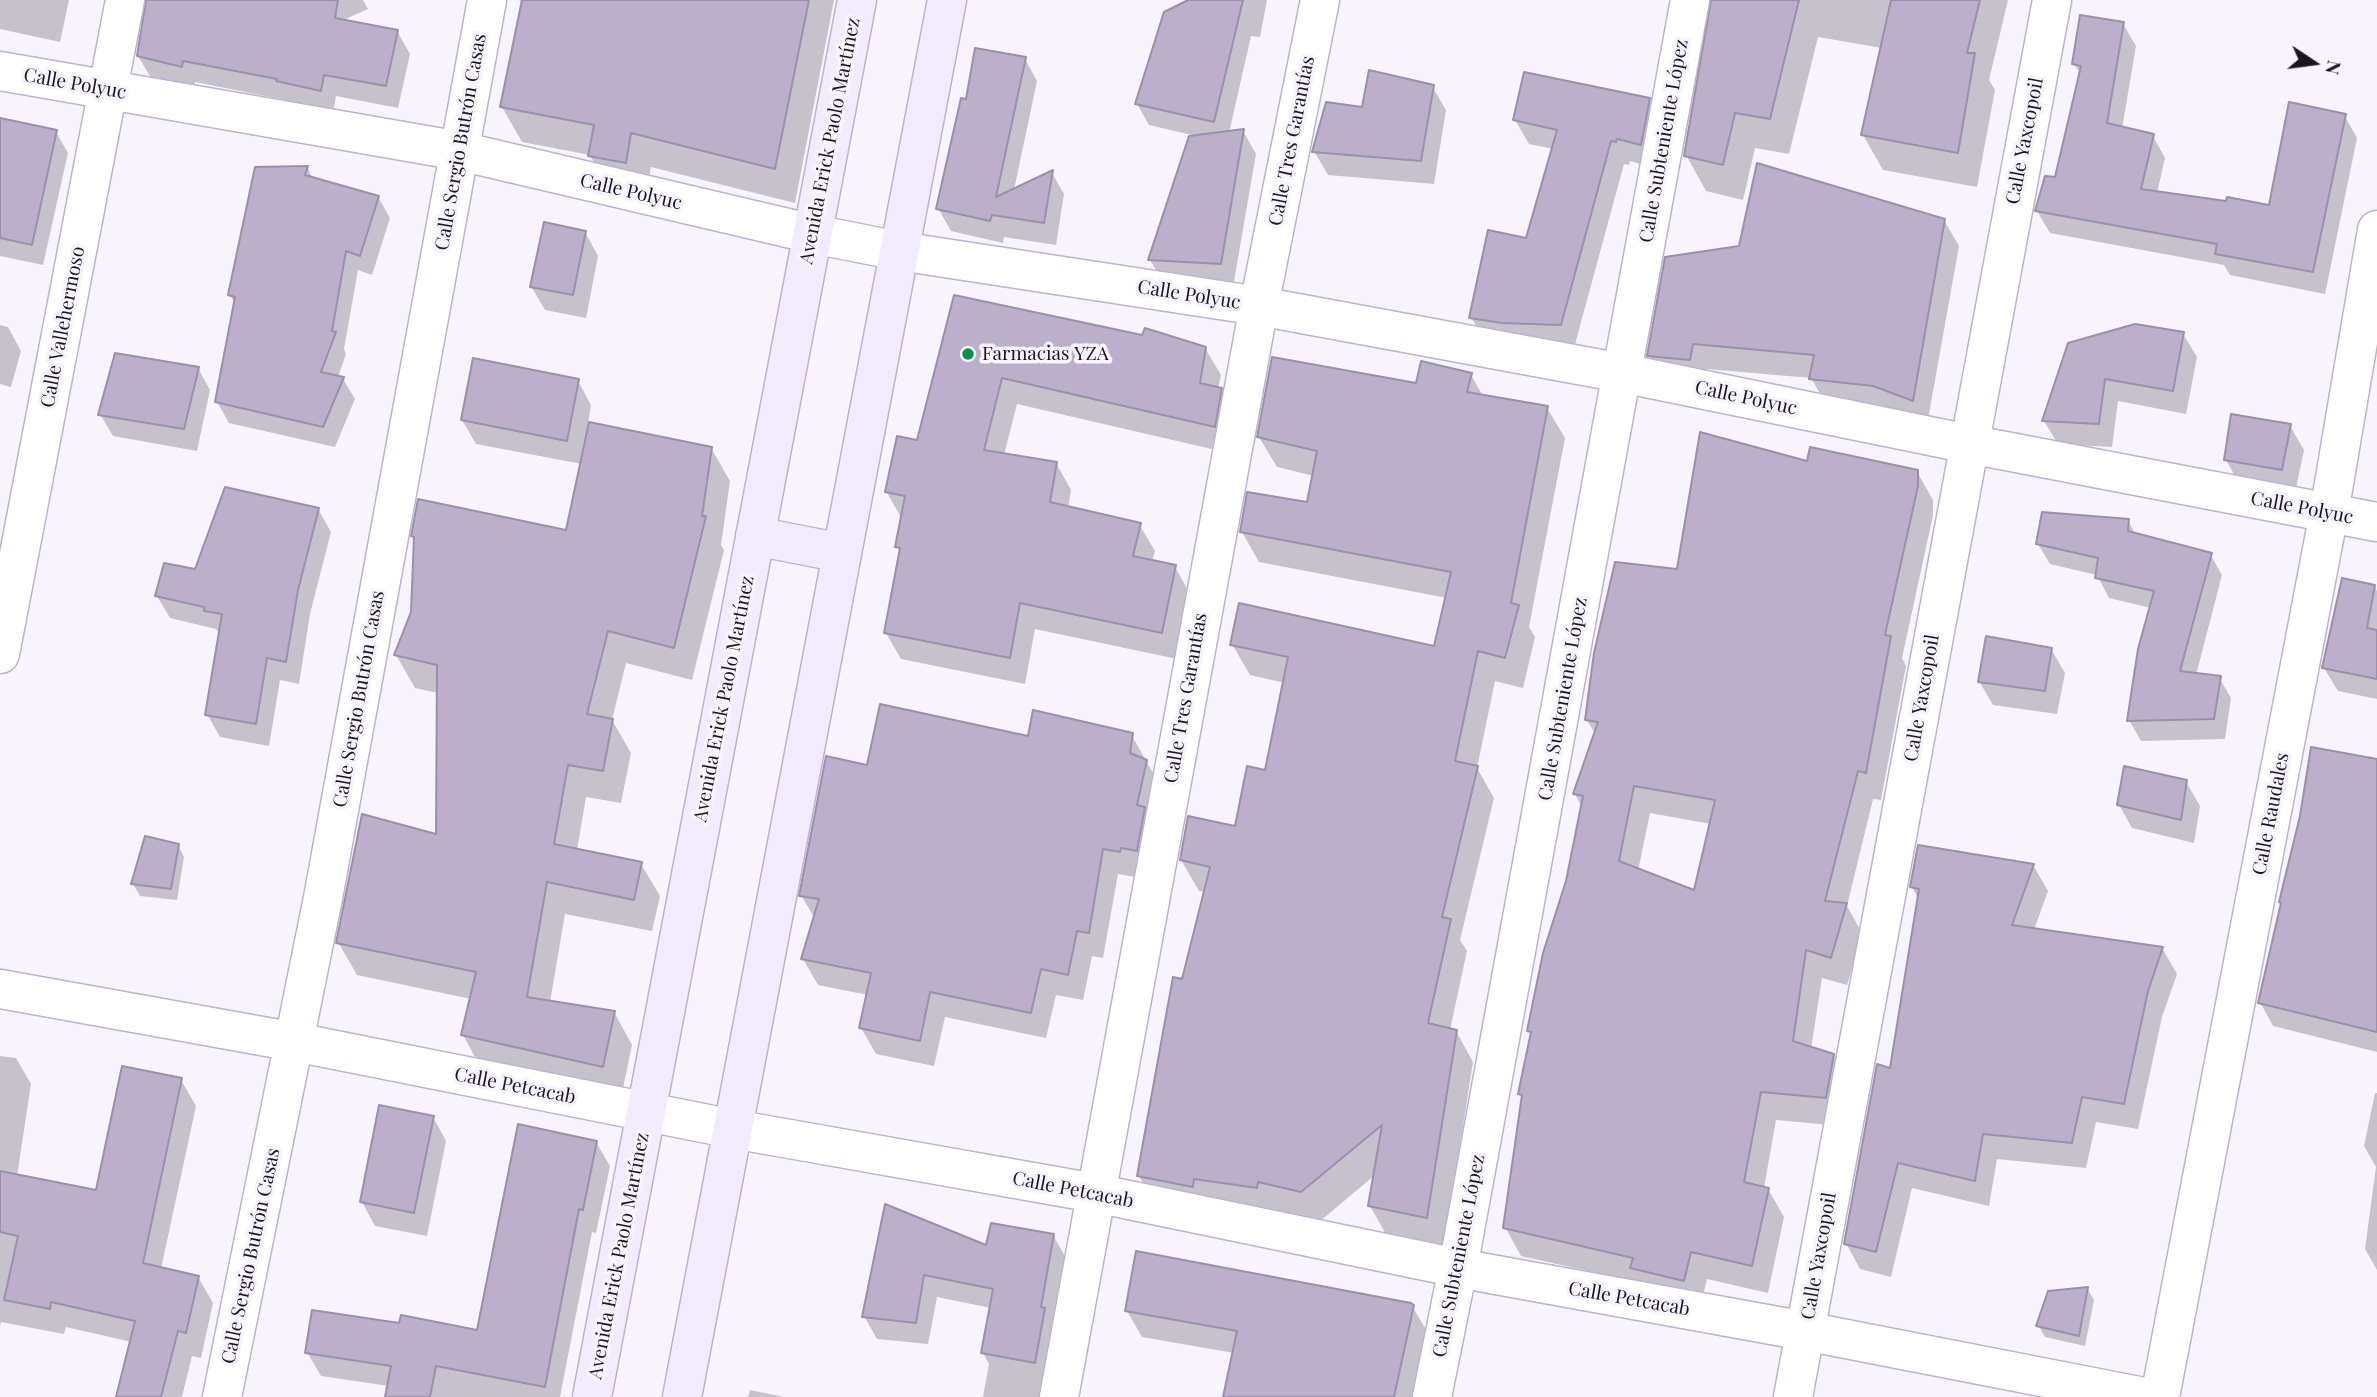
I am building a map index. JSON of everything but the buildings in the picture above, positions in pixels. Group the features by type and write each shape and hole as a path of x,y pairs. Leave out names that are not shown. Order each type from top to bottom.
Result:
{"main road":[{"name":"Avenida Erick Paolo Martínez","path":"592,1397 857,0"},
{"path":"682,1397 947,0"},
{"path":"755,536 842,553"}],"street":[{"name":"Calle Vallehermoso","path":"0,654 125,0"},
{"name":"Calle Sergio Butrón Casas","path":"222,1397 295,1042 487,0"},
{"name":"Calle Tres Garantías","path":"1059,1397 1259,306 1320,0"},
{"name":"Calle Subteniente López","path":"1432,1397 1458,1268 1690,0"},
{"name":"Calle Yaxcopoil","path":"1793,1397 2052,0"},
{"name":"Calle Polyuc","path":"0,71 460,151 813,234 899,251 1259,306 1622,373 1969,444 2377,522"},
{"name":"Calle Raudales","path":"2160,1397 2329,513 2377,230"},
{"name":"Calle Petcacab","path":"0,989 295,1042 733,1129 1095,1193 1458,1268 1805,1331 2144,1397"}],"place":[{"name":"Farmacias YZA","path":"968,354"}]}
